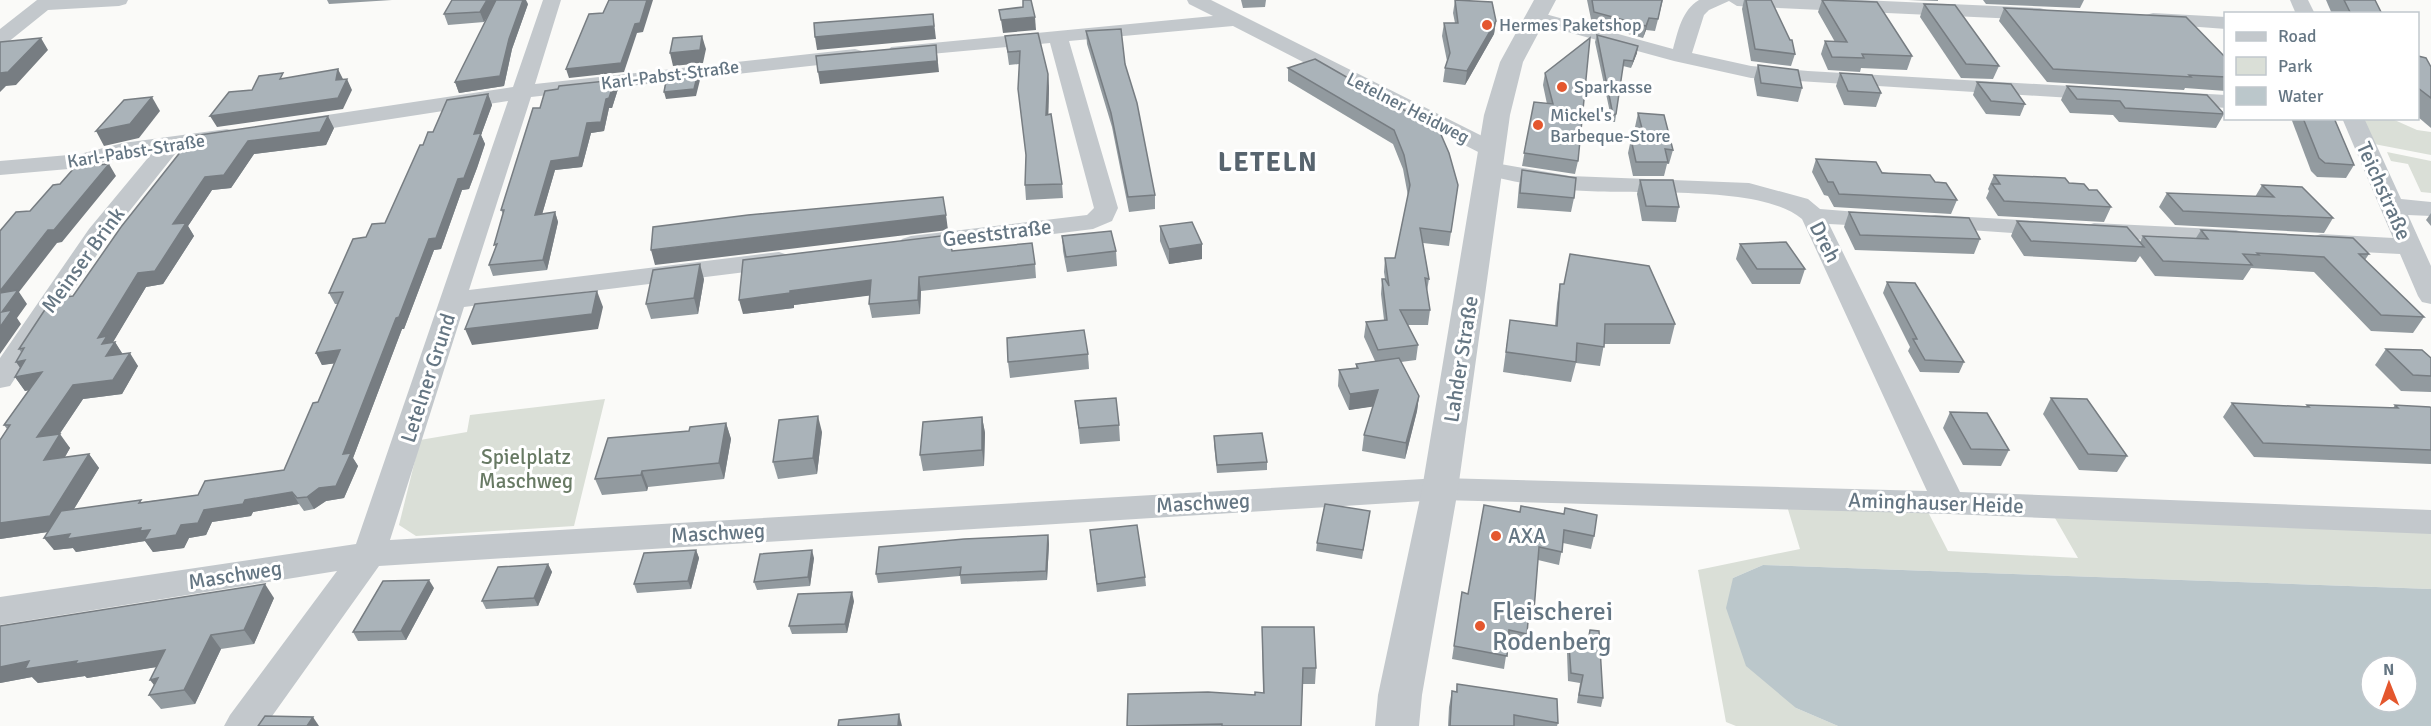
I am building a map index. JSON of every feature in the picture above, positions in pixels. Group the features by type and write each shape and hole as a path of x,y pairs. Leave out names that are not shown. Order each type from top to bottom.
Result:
{"street":[{"path":"0,39 46,2 119,0"},
{"name":"Letelner Grund","path":"243,726 369,554 552,0"},
{"name":"Letelner Heidweg","path":"1196,0 1490,160"},
{"path":"1681,57 1696,9 1703,3 1720,0"},
{"path":"1737,0 2060,15"},
{"path":"1541,9 1681,57 1751,72 2119,95"},
{"name":"Lahder Straße","path":"1396,726 1440,489 1490,160 1506,78 1515,55 1541,9"},
{"path":"2131,18 2224,23"},
{"name":"Karl-Pabst-Straße","path":"276,129 522,93 877,53 1236,20"},
{"name":"Geeststraße","path":"891,246 1093,222 1103,216 1106,208 1058,37"},
{"path":"2155,97 2224,102"},
{"name":"Teichstraße","path":"2348,121 2391,206 2431,296"},
{"name":"Karl-Pabst-Straße","path":"0,168 80,161 123,150 253,133"},
{"name":"Meinser Brink","path":"0,379 98,234 171,145"},
{"name":"Dreh","path":"1490,160 1570,183 1749,190 1799,204 1813,216 1949,502"},
{"path":"2391,206 2431,208"},
{"path":"1813,216 2254,239"},
{"path":"2302,241 2409,247"},
{"path":"454,300 797,258"},
{"name":"Aminghauser Heide","path":"1440,489 1949,502 2431,522"},
{"name":"Maschweg","path":"0,611 369,554 1440,489"}],"green space":[{"path":"2362,120 2394,120 2417,130 2431,132 2431,155 2374,144"},
{"path":"2387,152 2431,161 2431,193 2421,192 2408,164 2391,161"},
{"name":"Spielplatz Maschweg","path":"605,399 574,526 416,536 399,525 420,440 467,432 470,415"},
{"path":"1787,506 1927,510 1948,551 2078,558 2055,518 2431,531 2431,589 1763,565 1733,578 1796,708 1838,726 1736,726 1726,722 1698,570 1800,549"}],"water":[{"path":"1763,565 2431,589 2431,726 1838,726 1796,708 1746,666 1726,608 1733,578"}],"building":[{"path":"452,0 487,0 480,12 444,14"},
{"path":"496,0 523,0 509,39 500,76 455,82"},
{"path":"609,0 647,0 640,23 635,24 621,63 566,69 589,14 603,13"},
{"path":"1023,0 1031,0 1035,17 1001,20 999,10 1023,7"},
{"path":"1455,0 1492,2 1496,21 1467,71 1445,68 1450,53 1444,23 1458,23"},
{"path":"1592,0 1662,0 1658,19 1649,18 1646,26 1594,12"},
{"path":"1746,0 1771,0 1792,40 1795,54 1755,49"},
{"path":"1822,0 1877,2 1912,56 1862,54 1864,58 1832,57 1825,41 1847,42"},
{"path":"2344,0 2375,0 2381,12 2350,12"},
{"path":"1924,4 1955,5 1999,66 1966,64"},
{"path":"2004,8 2186,17 2224,56 2224,77 2053,69"},
{"path":"933,14 934,26 815,37 814,23"},
{"path":"1121,29 1125,64 1137,103 1155,195 1128,197 1111,113 1086,31"},
{"path":"1038,33 1048,74 1046,115 1051,114 1062,184 1025,185 1026,155 1018,89 1020,51 1008,52 1005,36"},
{"path":"1597,35 1638,46 1633,61 1624,60 1616,114 1613,115"},
{"path":"702,36 700,50 670,53 673,38"},
{"path":"41,38 8,72 0,73 0,42"},
{"path":"1590,38 1578,161 1524,153 1534,102 1553,104 1545,73"},
{"path":"936,45 937,61 818,72 816,56"},
{"path":"2419,56 2426,58 2431,67 2431,98 2419,89"},
{"path":"1315,59 1439,130 1449,153 1458,185 1451,232 1420,228 1429,279 1425,278 1430,310 1400,310 1418,345 1378,350 1366,322 1387,320 1382,279 1385,279 1389,286 1385,258 1395,258 1410,185 1404,155 1394,130 1288,68"},
{"path":"1758,65 1798,70 1802,88 1761,83"},
{"path":"338,69 336,80 347,79 338,98 210,116 229,92 252,90 259,76 283,73 280,79"},
{"path":"698,73 694,89 664,92 667,76"},
{"path":"1840,73 1872,75 1881,93 1848,91"},
{"path":"615,80 609,98 606,99 601,122 587,123 579,157 551,161 535,215 555,212 543,260 489,265 497,244 494,245 504,210 501,210 533,108 540,108 545,91 558,89 559,86"},
{"path":"1977,82 2011,84 2025,104 1991,101"},
{"path":"2067,86 2207,95 2224,114 2125,108 2120,101 2077,99"},
{"path":"488,94 474,134 481,133 464,178 458,179 436,238 429,239 399,317 396,318 343,454 351,453 336,486 319,488 307,497 297,498 292,492 245,500 243,504 204,510 198,523 181,525 176,535 144,540 150,530 140,531 141,528 67,539 70,534 44,538 61,511 198,495 205,481 284,470 313,403 318,402 340,350 316,353 343,292 329,293 353,239 366,237 372,224 385,223 420,145 423,145 428,132 433,132 447,100"},
{"path":"152,97 130,124 96,131 124,100"},
{"path":"1638,113 1664,115 1673,150 1665,149 1668,162 1636,162 1631,139 1645,140"},
{"path":"328,116 320,132 248,141 224,175 205,177 173,224 186,223 155,271 138,273 98,338 107,336 102,344 115,342 106,356 130,353 113,380 73,385 37,437 60,434 44,460 89,454 50,516 0,523 0,440 10,425 4,425 42,372 15,377 25,360 16,362 24,348 19,349 48,305 60,303 65,297 73,296 121,227 193,136"},
{"path":"2304,120 2335,120 2354,165 2325,163 2319,158"},
{"path":"1816,159 1876,162 1882,173 1930,175 1935,182 1946,183 1957,200 1839,194 1833,182 1828,182"},
{"path":"109,164 54,230 48,230 0,291 0,231 16,212 30,211 53,185 60,184 75,167"},
{"path":"1522,170 1576,178 1574,198 1520,193"},
{"path":"1994,175 2065,178 2069,183 2084,184 2089,190 2097,190 2111,207 2004,201 1992,184 2000,184"},
{"path":"1640,180 1673,180 1679,207 1646,206"},
{"path":"2262,185 2302,187 2333,218 2183,211 2167,193 2274,197"},
{"path":"943,197 946,215 651,250 653,227 748,215"},
{"path":"1849,212 1969,218 1980,239 1860,235"},
{"path":"2017,221 2127,227 2144,247 2031,241"},
{"path":"1192,222 1202,244 1169,249 1160,226"},
{"path":"2201,230 2353,238 2369,254 2359,254 2424,317 2381,315 2324,257 2243,254 2252,265 2163,261 2143,236 2208,239"},
{"path":"1111,231 1116,251 1066,257 1062,236"},
{"path":"949,235 952,251 1032,243 1035,264 919,277 918,300 869,304 871,280 739,300 743,260"},
{"path":"1786,242 1805,269 1757,269 1740,244"},
{"path":"1570,254 1649,266 1675,324 1605,324 1604,347 1577,343 1576,362 1506,352 1510,320 1557,326 1560,284 1564,284"},
{"path":"700,264 694,298 646,304 653,270"},
{"path":"1887,282 1915,283 1964,362 1925,360 1913,339 1917,339"},
{"path":"18,290 2,312 12,310 0,327 0,293"},
{"path":"597,291 592,314 465,329 475,304"},
{"path":"1084,330 1088,354 1008,362 1007,338"},
{"path":"2386,349 2422,350 2431,358 2431,376 2413,375"},
{"path":"1399,358 1419,396 1406,443 1364,435 1378,390 1350,394 1339,370 1358,368 1356,364"},
{"path":"1116,398 1119,425 1079,428 1075,401"},
{"path":"2051,398 2087,399 2127,456 2088,454"},
{"path":"2232,403 2309,407 2307,405 2430,407 2431,450 2263,443"},
{"path":"1950,412 1987,413 2009,450 1971,449"},
{"path":"818,416 813,458 773,462 779,420"},
{"path":"982,417 982,450 920,455 923,422"},
{"path":"726,423 719,463 642,471 641,475 595,479 608,438 689,431 690,427"},
{"path":"1262,433 1267,462 1217,465 1214,436"},
{"path":"1325,504 1370,511 1363,550 1317,543"},
{"path":"1484,505 1520,512 1521,506 1564,514 1565,508 1597,515 1594,536 1564,530 1562,552 1539,547 1534,610 1529,609 1527,634 1509,630 1507,656 1454,646 1462,592 1468,594"},
{"path":"1137,525 1145,577 1097,584 1090,530"},
{"path":"1048,535 1046,571 960,575 961,567 876,574 879,547 964,539"},
{"path":"696,550 688,581 634,584 644,553"},
{"path":"812,550 808,577 754,582 760,554"},
{"path":"548,564 534,598 482,601 498,567"},
{"path":"429,580 401,631 353,632 383,581"},
{"path":"265,584 244,630 211,635 184,690 149,695 158,678 150,680 165,650 75,664 77,661 25,669 29,661 0,667 0,626"},
{"path":"852,592 845,624 789,626 798,594"},
{"path":"1262,627 1314,627 1316,668 1303,668 1301,726 1222,726 1222,724 1127,726 1128,694 1208,692 1255,695 1255,692 1264,693"},
{"path":"1590,630 1599,631 1603,698 1579,695 1583,675 1571,673 1569,645 1587,647"},
{"path":"1457,684 1557,699 1558,723 1514,715 1514,726 1450,726 1452,691 1457,692"},
{"path":"899,714 898,726 838,726 839,720"},
{"path":"265,716 313,717 307,726 258,726"}],"place":[{"name":"Hermes Paketshop","path":"1487,25"},
{"name":"Sparkasse","path":"1562,87"},
{"name":"Mickel's Barbeque-Store","path":"1538,125"},
{"name":"AXA","path":"1496,536"},
{"name":"Fleischerei Rodenberg","path":"1480,626"}],"district":[{"name":"LETELN","path":"1268,162"}]}
